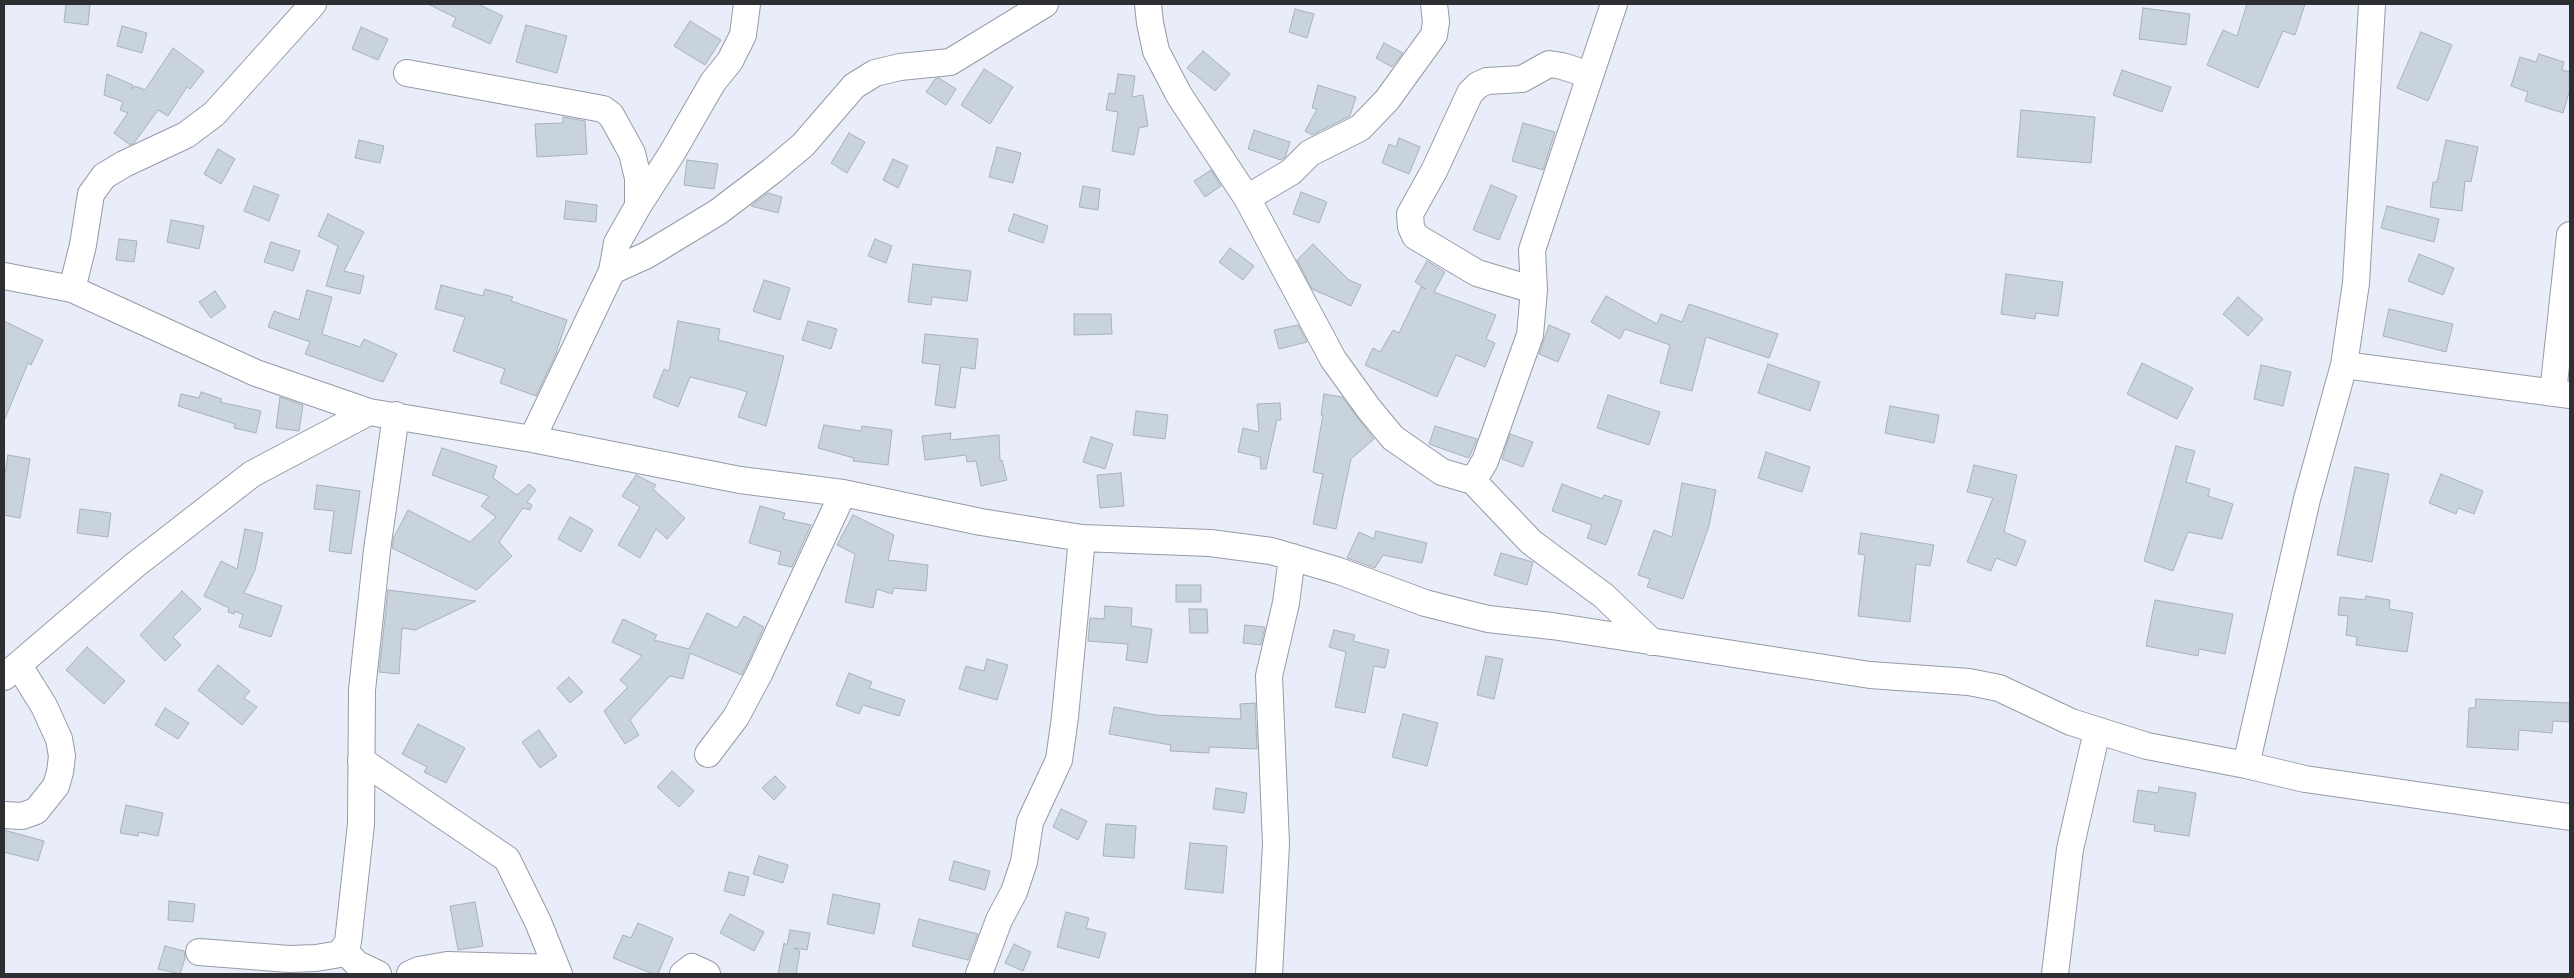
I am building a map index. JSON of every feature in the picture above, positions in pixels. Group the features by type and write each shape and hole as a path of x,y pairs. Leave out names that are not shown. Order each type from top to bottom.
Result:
{"street":[{"path":"72,289 83,245 91,194 104,176 124,164 186,135 214,114 313,4"},
{"path":"532,439 612,271 617,244 713,82 730,61 743,35 747,4"},
{"path":"612,271 647,255 718,212 803,145 854,86 874,73 900,66 950,62 1044,4"},
{"path":"1148,4 1156,51 1199,127 1226,162 1247,198 1333,359 1369,408 1393,438 1442,472 1473,481 1531,542 1604,596 1652,642"},
{"path":"1247,198 1291,172 1310,153 1360,128 1381,107 1416,63 1434,35 1436,22 1434,4"},
{"path":"1473,481 1485,461 1530,335 1534,290 1532,250 1614,4"},
{"path":"2246,765 2307,499 2344,365 2356,283 2372,4"},
{"path":"1534,290 1477,273 1415,236 1411,227 1410,214 1434,171 1470,93 1478,85 1487,81 1522,79 1549,64 1590,75"},
{"path":"407,73 603,109 611,115 632,153 638,178 638,206"},
{"path":"2344,365 2562,394 2570,235"},
{"path":"4,276 72,289 256,373 369,412 532,439 740,480 843,493 981,522 1082,538 1210,544 1271,551 1339,571 1425,604 1488,618 1870,675 1977,684 1999,688 2071,722 2147,746 2246,765 2305,779 2570,818"},
{"path":"4,815 22,816 36,811 56,786 62,756 59,739 44,706 11,672 135,565 252,474 369,412"},
{"path":"199,952 289,959 340,954 348,942 361,824 363,681 377,550 396,416"},
{"path":"708,754 736,717 759,674 843,493"},
{"path":"979,974 999,920 1017,884 1024,862 1030,822 1059,760 1066,717 1082,538"},
{"path":"1269,974 1276,844 1269,676 1286,603 1292,557"},
{"path":"2055,974 2070,849 2097,731"},
{"path":"361,760 507,858 538,922 556,972 447,966 419,970 410,974"},
{"path":"344,949 357,964 378,974"},
{"path":"683,974 692,967 707,974"}],"building":[{"path":"66,4 90,4 88,25 64,22"},
{"path":"428,4 478,4 503,16 490,44 452,26 456,18"},
{"path":"2247,4 2305,4 2295,35 2283,31 2258,88 2207,65 2223,30 2237,36"},
{"path":"2143,8 2190,14 2186,45 2139,39"},
{"path":"1295,9 1314,14 1307,38 1289,32"},
{"path":"690,21 721,40 705,65 674,46"},
{"path":"526,25 567,36 557,73 516,62"},
{"path":"122,26 147,33 142,53 117,46"},
{"path":"361,27 388,39 378,60 352,49"},
{"path":"2421,32 2452,45 2428,101 2397,88"},
{"path":"1384,43 1403,53 1392,67 1376,58"},
{"path":"173,48 204,71 190,89 187,87 168,116 158,110 134,143 130,145 114,133 128,113 120,110 123,102 104,95 107,74 133,85 132,89 135,86 145,90"},
{"path":"1203,51 1230,74 1215,91 1187,68"},
{"path":"2539,54 2564,62 2562,70 2570,72 2570,89 2563,113 2525,101 2528,92 2511,86 2520,57 2536,62"},
{"path":"984,69 1013,87 990,124 961,105"},
{"path":"2122,70 2171,87 2162,112 2113,95"},
{"path":"1118,74 1135,76 1132,97 1143,95 1148,126 1139,128 1134,155 1112,151 1118,112 1106,110 1109,93 1115,94"},
{"path":"939,78 956,89 946,105 926,92 935,79"},
{"path":"1318,85 1356,97 1350,116 1312,135 1305,131 1317,109 1312,108"},
{"path":"2021,110 2095,117 2091,163 2017,157"},
{"path":"563,117 585,121 587,154 537,157 535,124 563,123"},
{"path":"1523,123 1555,132 1543,170 1512,161"},
{"path":"1254,130 1290,142 1285,157 1281,160 1248,149"},
{"path":"849,133 865,142 847,173 831,163"},
{"path":"1399,138 1420,147 1409,174 1382,163 1389,144 1396,147"},
{"path":"359,140 384,146 380,163 355,158"},
{"path":"2446,140 2478,147 2471,182 2465,181 2462,211 2430,207 2433,182 2437,182"},
{"path":"997,147 1021,153 1013,183 989,177"},
{"path":"218,149 235,159 221,184 204,174"},
{"path":"893,159 908,166 898,188 883,180"},
{"path":"687,160 718,164 714,189 684,185"},
{"path":"1211,170 1221,186 1205,197 1194,181"},
{"path":"1491,185 1517,196 1499,240 1473,230"},
{"path":"254,186 279,195 269,221 244,211"},
{"path":"1083,186 1100,189 1098,210 1079,207"},
{"path":"1301,192 1327,202 1319,223 1293,214"},
{"path":"768,193 782,197 778,213 751,206"},
{"path":"566,201 597,205 596,222 564,219"},
{"path":"2387,206 2439,219 2434,242 2381,228"},
{"path":"328,214 364,232 344,271 364,276 360,294 326,286 338,246 318,236"},
{"path":"1014,214 1048,226 1043,243 1008,231"},
{"path":"171,220 204,226 199,249 167,242"},
{"path":"119,239 137,241 134,262 116,260"},
{"path":"875,239 892,246 886,263 868,256"},
{"path":"271,242 300,251 293,271 264,262"},
{"path":"1313,244 1349,280 1361,285 1351,306 1312,289 1297,260"},
{"path":"1230,248 1254,266 1243,280 1219,262"},
{"path":"2419,254 2454,268 2443,295 2408,281"},
{"path":"1427,261 1445,272 1434,292 1496,315 1486,339 1495,343 1485,367 1456,355 1437,397 1365,365 1373,348 1380,352 1393,330 1399,333 1421,287 1426,289 1415,282"},
{"path":"913,264 971,271 967,301 932,297 931,305 908,302"},
{"path":"2006,274 2063,282 2058,316 2036,313 2035,319 2001,314"},
{"path":"764,280 790,288 780,320 753,311"},
{"path":"441,285 483,296 485,289 513,297 511,301 567,320 555,356 536,396 500,383 505,369 453,351 465,317 435,309"},
{"path":"307,290 332,297 322,334 360,347 364,339 397,354 383,382 305,354 310,342 268,327 274,311 299,320"},
{"path":"215,291 226,307 211,318 199,302"},
{"path":"1606,296 1657,324 1661,314 1682,322 1689,304 1778,334 1769,358 1706,337 1692,391 1660,383 1670,345 1625,329 1620,339 1591,322"},
{"path":"2238,297 2263,319 2248,336 2223,314"},
{"path":"2389,309 2453,324 2446,352 2383,336"},
{"path":"1074,314 1111,314 1112,334 1074,335"},
{"path":"4,321 43,340 31,365 28,363 4,421"},
{"path":"678,321 720,329 718,340 784,356 766,426 738,417 747,392 738,389 690,377 678,407 653,397 664,369 669,371"},
{"path":"808,321 837,329 831,349 802,340"},
{"path":"1298,325 1307,342 1279,349 1274,330"},
{"path":"1549,325 1570,334 1558,362 1539,354"},
{"path":"925,334 978,339 975,369 961,367 955,408 935,405 940,365 922,363"},
{"path":"2142,363 2193,388 2177,419 2127,394"},
{"path":"1768,364 1820,382 1810,411 1758,393"},
{"path":"2261,365 2291,372 2283,406 2254,399"},
{"path":"201,392 222,399 220,402 261,411 256,433 234,428 235,424 178,406 181,394 199,398"},
{"path":"1324,394 1342,397 1374,439 1351,459 1336,529 1313,524 1323,474 1313,472 1323,415 1321,415"},
{"path":"1608,395 1660,412 1649,445 1597,428"},
{"path":"280,397 303,405 299,431 276,428"},
{"path":"1280,403 1281,420 1277,420 1266,469 1261,469 1260,457 1238,452 1243,428 1259,432 1257,404"},
{"path":"1890,406 1939,415 1934,443 1885,433"},
{"path":"1136,411 1168,415 1165,439 1133,435"},
{"path":"824,425 861,431 862,426 892,430 888,465 853,461 854,458 818,448"},
{"path":"1435,426 1477,439 1469,458 1429,444"},
{"path":"951,433 950,440 999,435 1000,461 1002,460 1007,480 981,486 976,461 967,462 966,455 925,460 922,436"},
{"path":"1510,434 1533,442 1523,467 1502,459"},
{"path":"1091,437 1113,444 1105,469 1083,462"},
{"path":"2176,446 2195,451 2186,482 2210,489 2208,496 2233,504 2222,539 2188,532 2173,571 2144,561"},
{"path":"442,448 497,466 493,478 517,495 529,484 536,490 527,502 532,505 530,510 523,508 499,542 512,556 477,590 392,548 394,537 408,510 470,542 496,517 481,506 489,496 432,475"},
{"path":"1766,452 1810,467 1802,492 1758,478"},
{"path":"8,455 30,459 20,518 4,515 4,479"},
{"path":"1974,465 2017,475 2004,532 2026,541 2016,566 1996,558 1991,571 1967,562 1993,498 1967,492"},
{"path":"2355,467 2389,474 2372,562 2337,555"},
{"path":"1121,473 1124,506 1100,508 1097,475"},
{"path":"2441,474 2483,491 2474,514 2458,508 2456,514 2429,503"},
{"path":"636,475 656,485 653,489 685,518 667,539 656,529 640,558 618,545 640,507 622,496"},
{"path":"1682,483 1716,490 1709,526 1683,599 1647,587 1650,579 1638,575 1654,530 1672,537"},
{"path":"1562,484 1602,499 1604,495 1622,501 1606,545 1587,538 1592,525 1552,511"},
{"path":"317,485 360,491 351,554 329,551 334,511 314,509"},
{"path":"760,506 785,513 783,519 811,525 792,567 778,564 781,552 749,543"},
{"path":"80,509 111,513 108,537 77,533"},
{"path":"853,515 894,535 888,560 928,565 926,591 894,588 892,594 877,589 873,608 845,602 855,554 837,545"},
{"path":"570,517 593,530 581,552 558,539"},
{"path":"245,529 263,533 255,570 244,593 282,606 271,637 239,627 243,615 235,611 234,614 228,612 229,608 204,596 221,561 237,569"},
{"path":"1376,531 1427,543 1422,563 1383,555 1375,568 1347,558 1359,532 1374,539"},
{"path":"1861,533 1934,545 1930,566 1916,564 1910,622 1858,616 1865,555 1858,554"},
{"path":"1501,553 1533,562 1527,585 1494,575"},
{"path":"1176,585 1201,585 1201,602 1176,602"},
{"path":"388,590 476,601 415,630 402,628 399,674 379,672"},
{"path":"182,591 201,609 173,637 181,645 165,661 140,635"},
{"path":"2366,596 2390,600 2389,609 2413,613 2407,652 2356,645 2357,637 2346,635 2348,616 2338,615 2340,597 2365,600"},
{"path":"2155,600 2233,614 2225,654 2199,649 2198,656 2146,646"},
{"path":"1105,606 1132,608 1131,626 1152,629 1147,663 1126,660 1128,644 1088,641 1090,618 1104,619"},
{"path":"1189,609 1207,609 1208,633 1190,633"},
{"path":"707,613 737,628 744,616 764,627 742,675 690,653 683,679 670,676 630,720 639,735 625,744 604,711 628,687 620,680 642,656 612,642 623,619 657,635 654,640 689,649"},
{"path":"1245,625 1265,627 1261,645 1243,643"},
{"path":"1334,630 1355,635 1353,641 1389,650 1385,668 1374,666 1365,713 1335,707 1346,652 1329,647"},
{"path":"87,647 125,681 104,704 66,670"},
{"path":"1486,656 1503,659 1494,699 1477,695"},
{"path":"987,659 1008,665 997,700 959,689 966,666 984,671"},
{"path":"218,665 250,691 244,698 257,707 242,725 198,690"},
{"path":"849,673 872,682 869,688 905,700 899,716 863,705 859,714 836,705"},
{"path":"569,677 583,692 570,703 557,688"},
{"path":"2476,699 2570,703 2570,722 2553,721 2552,733 2519,730 2518,750 2467,747 2469,708 2475,708"},
{"path":"1255,703 1257,749 1209,747 1209,753 1170,751 1171,745 1109,734 1114,707 1156,715 1241,719 1240,704"},
{"path":"165,708 189,723 178,739 155,725"},
{"path":"1403,714 1438,723 1427,766 1392,757"},
{"path":"418,724 465,748 446,783 424,772 427,767 402,754"},
{"path":"539,730 557,756 540,768 522,742"},
{"path":"672,771 694,791 679,807 657,787"},
{"path":"775,776 786,787 774,800 762,788"},
{"path":"2159,787 2196,793 2189,836 2154,831 2155,825 2133,822 2138,790 2158,793"},
{"path":"1216,788 1247,793 1244,813 1213,809"},
{"path":"126,805 163,813 158,836 139,832 138,836 120,833"},
{"path":"1061,809 1087,821 1078,840 1053,827"},
{"path":"1106,824 1136,826 1134,858 1103,856"},
{"path":"4,830 44,841 38,861 4,852"},
{"path":"1190,843 1227,846 1223,893 1185,889"},
{"path":"759,856 788,865 783,883 753,874"},
{"path":"954,861 990,871 985,890 949,880"},
{"path":"729,872 749,877 744,896 724,891"},
{"path":"833,894 880,904 874,934 827,924"},
{"path":"169,901 195,904 193,922 168,920"},
{"path":"475,902 483,946 458,950 450,906"},
{"path":"1066,912 1089,918 1086,928 1106,933 1099,958 1057,947"},
{"path":"730,914 764,932 754,951 720,933"},
{"path":"919,919 978,934 968,960 912,946"},
{"path":"638,923 673,938 658,974 653,974 613,958 623,935 631,938"},
{"path":"790,930 810,933 807,950 794,948 800,951 796,974 778,974 784,943 787,945"},
{"path":"1014,944 1031,952 1023,971 1005,963"},
{"path":"165,946 184,951 185,958 180,974 158,969"}]}
